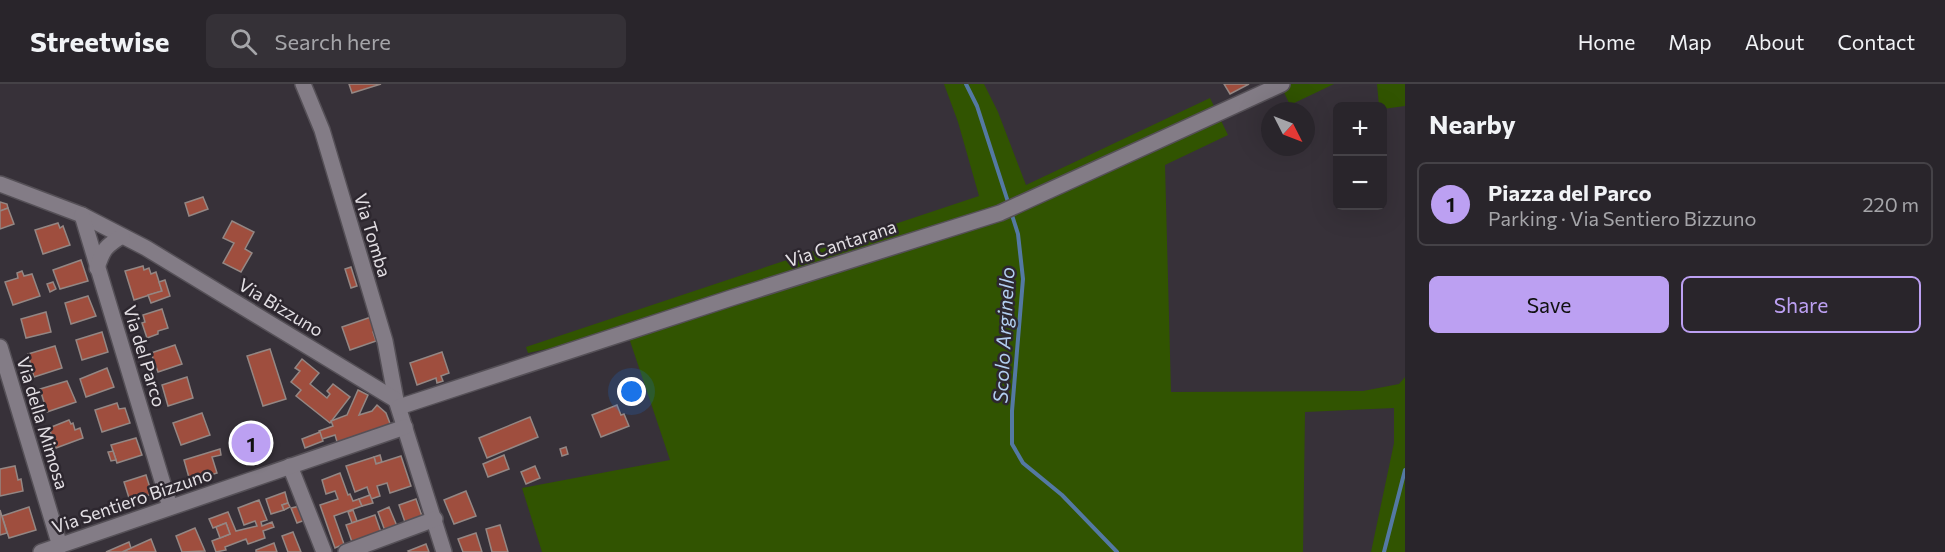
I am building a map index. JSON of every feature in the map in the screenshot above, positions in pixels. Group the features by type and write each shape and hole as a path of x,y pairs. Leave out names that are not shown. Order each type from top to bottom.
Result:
{"street":[{"name":"Via Tomba","path":"303,84 321,130 385,341 398,404"},
{"name":"Via Cantarana","path":"398,404 1010,209 1282,84"},
{"name":"Via Bizzuno","path":"0,184 82,216 146,248 398,404"},
{"name":"Via del Parco","path":"82,216 170,507"},
{"path":"97,267 102,252 122,236"},
{"name":"Via della Mimosa","path":"0,347 60,546"},
{"path":"398,404 444,552"},
{"name":"Via Sentiero Bizzuno","path":"41,552 405,427"},
{"path":"290,466 324,552"},
{"path":"346,552 435,519"}],"green space":[{"path":"944,84 984,84 998,112 1026,185 1210,98 1228,135 1165,165 1171,392 1363,391 1399,384 1405,377 1405,552 1371,552 1394,443 1394,408 1305,412 1303,552 542,552 522,488 670,460 627,332 528,353 526,347 979,196 958,122"},
{"path":"1280,84 1334,84 1296,102 1289,102"},
{"path":"1377,84 1405,84 1405,106 1387,108 1387,102 1379,102"}],"building":[{"path":"349,84 381,84 352,93"},
{"path":"1224,84 1249,84 1230,94"},
{"path":"203,197 208,209 189,216 185,203"},
{"path":"0,202 7,204 8,208 0,211"},
{"path":"8,208 14,224 0,229 0,211"},
{"path":"232,221 254,232 245,249 252,253 241,272 223,263 234,243 223,238"},
{"path":"58,223 60,228 63,226 70,245 43,254 35,230"},
{"path":"81,260 88,281 60,289 53,270"},
{"path":"143,266 144,270 149,268 151,274 156,272 162,291 134,300 125,271"},
{"path":"351,267 357,286 351,288 345,269"},
{"path":"22,271 24,276 32,274 40,296 13,305 5,282 18,278 17,273"},
{"path":"165,280 170,296 151,303 148,295 162,291 159,282"},
{"path":"53,282 56,289 50,292 47,284"},
{"path":"88,296 96,316 71,324 65,303"},
{"path":"162,309 168,328 147,338 142,323 145,322 143,315"},
{"path":"46,312 51,332 26,338 21,319"},
{"path":"374,316 379,330 373,332 376,341 350,350 342,327"},
{"path":"102,332 108,352 82,360 76,340"},
{"path":"175,345 182,364 158,372 151,353"},
{"path":"55,346 62,368 34,377 28,354"},
{"path":"270,349 286,399 263,406 247,356"},
{"path":"442,352 449,373 441,376 443,381 437,383 436,378 417,385 410,363"},
{"path":"302,359 319,373 310,384 327,398 330,394 327,391 333,384 350,397 330,423 296,396 301,390 291,382 300,371 295,368"},
{"path":"107,368 114,387 86,397 80,379"},
{"path":"187,377 193,398 168,406 162,385"},
{"path":"67,381 76,402 47,412 40,389"},
{"path":"358,390 368,395 359,415 372,411 377,405 386,413 391,426 338,445 335,435 322,439 319,431 333,426 331,421 347,415"},
{"path":"117,403 119,409 125,408 130,423 102,432 95,410"},
{"path":"617,405 629,426 601,437 592,415"},
{"path":"202,413 210,435 181,445 173,423"},
{"path":"530,417 538,437 487,458 479,438"},
{"path":"69,420 71,424 73,423 75,430 80,428 83,438 56,448 49,428"},
{"path":"320,432 323,441 305,448 302,439"},
{"path":"136,438 142,455 117,463 111,445"},
{"path":"566,447 568,454 562,456 560,449"},
{"path":"220,449 221,455 212,457 217,473 190,481 184,460"},
{"path":"113,451 116,460 111,461 108,452"},
{"path":"380,455 382,462 376,464 374,457"},
{"path":"504,455 509,469 488,477 483,464"},
{"path":"401,456 411,486 390,493 387,483 377,486 380,496 371,499 367,487 355,492 346,466 374,457 376,464"},
{"path":"15,466 23,491 0,496 0,469"},
{"path":"535,466 540,478 526,484 521,472"},
{"path":"340,473 348,495 350,494 353,501 359,499 362,506 334,516 344,544 335,548 320,505 338,499 335,491 326,494 322,480"},
{"path":"146,475 152,494 130,501 124,482"},
{"path":"466,491 476,516 454,524 444,500"},
{"path":"285,492 288,503 282,505 284,510 271,514 266,499"},
{"path":"370,495 373,503 362,506 359,499"},
{"path":"416,499 423,519 406,525 399,505"},
{"path":"259,500 267,520 261,522 262,526 272,522 274,527 263,531 265,538 248,544 246,539 225,547 226,550 216,552 212,541 230,534 226,523 213,528 209,519 228,512 236,531 257,526 255,521 244,525 238,508"},
{"path":"288,503 290,507 284,510 282,505"},
{"path":"300,506 305,520 297,523 291,508"},
{"path":"29,507 36,530 9,538 2,516"},
{"path":"389,507 397,526 385,531 378,512"},
{"path":"0,510 7,533 0,535"},
{"path":"353,510 357,521 352,523 348,512"},
{"path":"375,515 381,532 352,542 346,525"},
{"path":"226,523 230,534 220,538 216,527"},
{"path":"500,525 508,552 492,552 486,529"},
{"path":"195,528 205,551 182,552 176,536"},
{"path":"293,532 301,552 288,552 282,536"},
{"path":"476,533 482,552 463,552 458,539"},
{"path":"151,539 156,552 122,552 131,548"},
{"path":"129,542 131,548 122,552 106,552"},
{"path":"274,543 277,552 256,552 256,550"},
{"path":"426,544 429,552 408,551"}],"waterway":[{"name":"Scolo Arginello","path":"966,84 977,106 1009,205"},
{"name":"Scolo Arginello","path":"1011,212 1018,234 1023,279 1012,411 1012,444 1023,463 1062,495 1117,552"},
{"path":"1384,552 1405,470"}],"place":[{"name":"Piazza del Parco","path":"251,443"}]}
